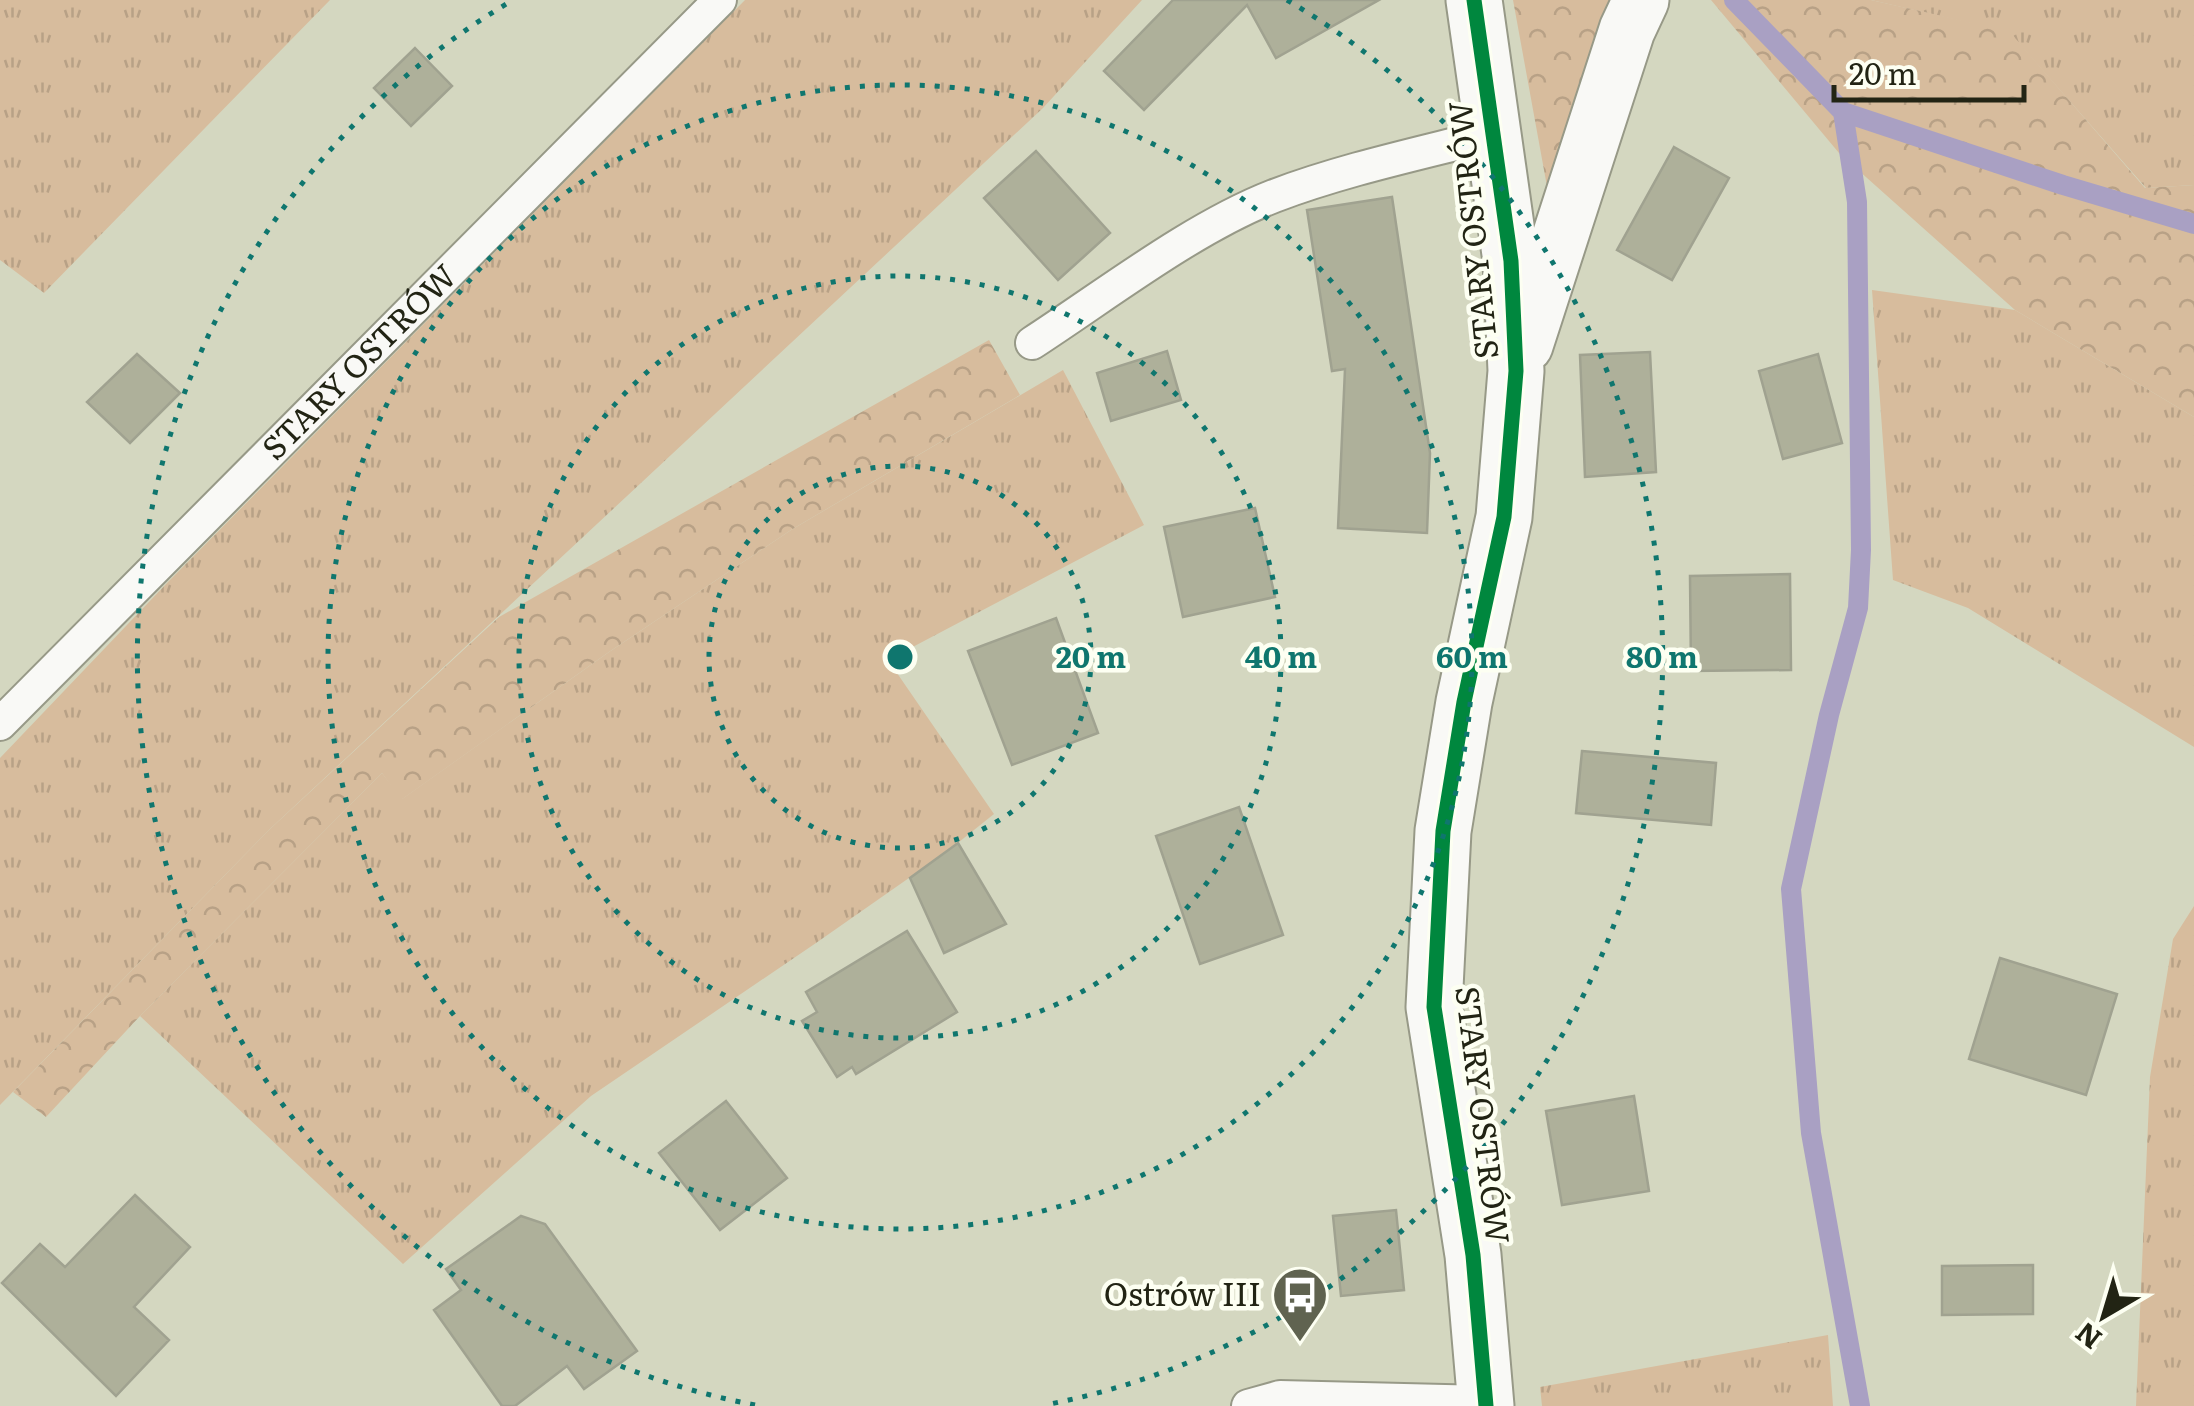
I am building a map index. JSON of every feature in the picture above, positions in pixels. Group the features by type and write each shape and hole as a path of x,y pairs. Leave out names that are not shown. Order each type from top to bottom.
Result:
{"street":[{"name":"STARY OSTRÓW","path":"1474,0 1511,261 1516,371 1504,516 1464,702 1443,831 1434,1007 1473,1255 1486,1404"},
{"name":"STARY OSTRÓW","path":"1516,371 1627,30 1641,0"}],"lane":[{"name":"STARY OSTRÓW","path":"0,724 720,0"},
{"path":"1032,343 1198,236 1272,197 1495,134"},
{"path":"1248,1406 1280,1396 1486,1404"}],"green space":[{"path":"0,0 330,0 44,293 0,260"},
{"path":"745,0 1142,0 1043,108 270,829 0,1105 0,758 168,582"},
{"path":"1513,0 1618,0 1548,192"},
{"path":"1711,0 1871,0 2009,31 2145,188 2194,185 2194,417 2015,310 1839,153"},
{"path":"1871,0 2194,0 2194,185 2146,188 2009,32"},
{"path":"1872,290 2015,310 2194,417 2194,747 1968,608 1893,580"},
{"path":"989,340 1020,395 791,530 609,652 401,800 382,773 140,1016 46,1117 13,1092 270,829 499,617"},
{"path":"1063,370 1144,525 888,660 994,814 949,850 591,1096 403,1264 140,1016 382,773 402,799 609,652 791,530"},
{"path":"2194,906 2194,1406 2136,1406 2150,1077 2173,939"},
{"path":"1828,1335 1833,1406 1542,1406 1540,1387"}],"building":[{"path":"1173,0 1379,0 1276,58 1247,5 1144,110 1104,71"},
{"path":"415,48 452,86 411,126 374,88"},
{"path":"1674,147 1729,178 1672,280 1617,250"},
{"path":"1036,151 1110,233 1058,280 984,198"},
{"path":"1392,197 1430,453 1427,533 1338,528 1345,369 1332,371 1307,210"},
{"path":"1167,351 1181,400 1111,421 1097,373"},
{"path":"1650,352 1656,472 1585,477 1580,355"},
{"path":"137,354 180,393 130,443 87,402"},
{"path":"1818,354 1842,443 1783,459 1759,371"},
{"path":"1255,508 1275,597 1183,617 1164,527"},
{"path":"1790,574 1791,670 1691,671 1690,576"},
{"path":"1056,618 1098,733 1012,765 968,651"},
{"path":"1582,751 1716,763 1711,825 1576,813"},
{"path":"1239,807 1283,935 1200,964 1156,836"},
{"path":"958,843 1006,924 944,953 910,878"},
{"path":"907,931 957,1012 856,1074 852,1067 837,1077 802,1021 817,1012 806,992"},
{"path":"2000,958 2117,994 2086,1095 1969,1059"},
{"path":"1634,1096 1649,1191 1562,1205 1546,1111"},
{"path":"726,1101 787,1178 720,1230 659,1153"},
{"path":"135,1195 190,1247 134,1307 169,1340 116,1396 2,1283 40,1244 65,1267"},
{"path":"1396,1210 1404,1290 1341,1296 1333,1216"},
{"path":"521,1216 545,1224 637,1351 584,1389 567,1366 515,1406 502,1406 434,1310 461,1290 446,1269"},
{"path":"2033,1265 2033,1314 1942,1315 1942,1266"}],"waterway":[{"path":"1734,0 1843,112 2194,224"},
{"path":"1843,112 1857,202 1861,550 1858,608 1829,715 1791,889 1811,1133 1860,1406"}],"cycle path":[{"path":"1474,0 1511,261 1516,371 1504,517 1464,702 1443,831 1434,1007 1473,1255 1486,1406"}],"place":[{"name":"Ostrów III","path":"1300,1344"}]}
